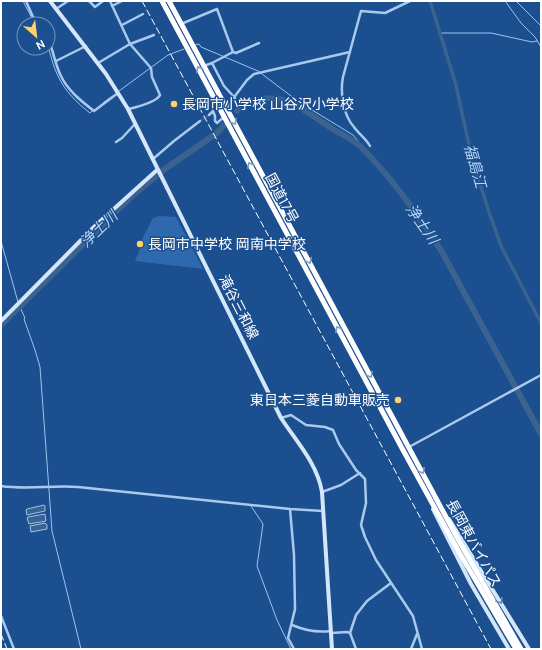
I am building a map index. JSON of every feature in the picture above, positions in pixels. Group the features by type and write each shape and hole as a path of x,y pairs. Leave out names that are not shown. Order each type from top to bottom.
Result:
{"highway":[{"name":"国道17号","path":"162,1 403,450"},
{"name":"国道17号","path":"169,1 408,447"},
{"name":"長岡東バイパス","path":"408,447 484,591 521,649"},
{"name":"長岡東バイパス","path":"403,450 516,649"}],"main road":[{"name":"滝谷三和線","path":"50,1 86,46 128,110 281,418 312,464 319,479 322,492 332,649"},
{"path":"1,321 95,226 157,170"},
{"path":"427,493 436,515 480,601 509,649"},
{"path":"435,496 529,649"}],"street":[{"path":"26,1 33,16"},
{"path":"56,9 68,1"},
{"path":"89,1 95,7 104,1"},
{"path":"110,1 130,44 151,68 152,77 160,96 153,101 128,110"},
{"path":"112,6 122,1"},
{"path":"370,146 350,122 342,97 342,84 361,11 385,13 410,1"},
{"path":"181,24 217,9 233,52"},
{"path":"122,25 144,14"},
{"path":"98,64 130,44 154,35"},
{"path":"204,66 233,52 236,53 259,43"},
{"path":"56,61 86,46"},
{"path":"226,108 247,80 258,73 350,52"},
{"path":"54,56 60,74 66,84 75,96 94,111 118,93"},
{"path":"212,63 224,86 235,98"},
{"path":"209,115 213,112 215,115 215,122 217,123 224,116"},
{"path":"153,160 174,141 200,121"},
{"path":"116,142 122,138 135,124"},
{"path":"403,450 541,375"},
{"path":"281,418 291,415 306,426 325,427 333,430 339,444 365,479 366,506 361,522 362,529 370,549 413,616 422,649"},
{"path":"322,492 341,485 360,473"},
{"path":"1,486 29,488 52,486 78,487 290,509 323,511"},
{"path":"290,509 294,555 295,609 288,638 294,649"},
{"path":"356,649 350,633 356,615 363,605 375,594 391,583"},
{"path":"1,616 14,649"},
{"path":"292,624 302,629 320,632 350,633"},
{"path":"411,649 417,634"}],"shaded area":[{"path":"159,216 176,217 203,269 135,261 141,246 139,245 153,218"},
{"path":"44,505 45,511 27,515 27,509"},
{"path":"45,514 46,521 29,524 28,517"},
{"path":"45,523 47,525 47,529 31,532 30,526"}],"waterway":[{"path":"23,1 31,16"},
{"name":"福島江","path":"430,1 456,85 472,159 489,212 501,246 541,323"},
{"path":"505,1 521,23 535,37 541,47"},
{"path":"516,1 541,26"},
{"path":"439,33 491,33 532,42 537,41"},
{"path":"195,45 199,44 201,47 258,71 299,102 353,135 358,141 358,144"},
{"path":"119,91 168,55 184,49"},
{"path":"51,56 58,76 64,87 80,105 90,113 92,111"},
{"path":"103,103 111,97"},
{"name":"浄土川","path":"237,111 245,104 263,99 274,98 294,104 360,146 383,170 404,196 442,252 541,434"},
{"name":"浄土川","path":"1,325 131,197 162,171 217,133 223,126"},
{"path":"1,241 18,302"},
{"path":"19,305 25,318 24,319 40,367 52,531 81,649"},
{"path":"251,506 263,524 257,566 277,620 291,649"}],"tunnel":[{"path":"200,121 209,115"}],"railway":[{"path":"142,1 491,649"},
{"path":"1,634 7,649"}],"place":[{"name":"長岡市小学校 山谷沢小学校","path":"174,104"},
{"name":"長岡市中学校 岡南中学校","path":"140,244"},
{"name":"東日本三菱自動車販売","path":"398,400"}]}
